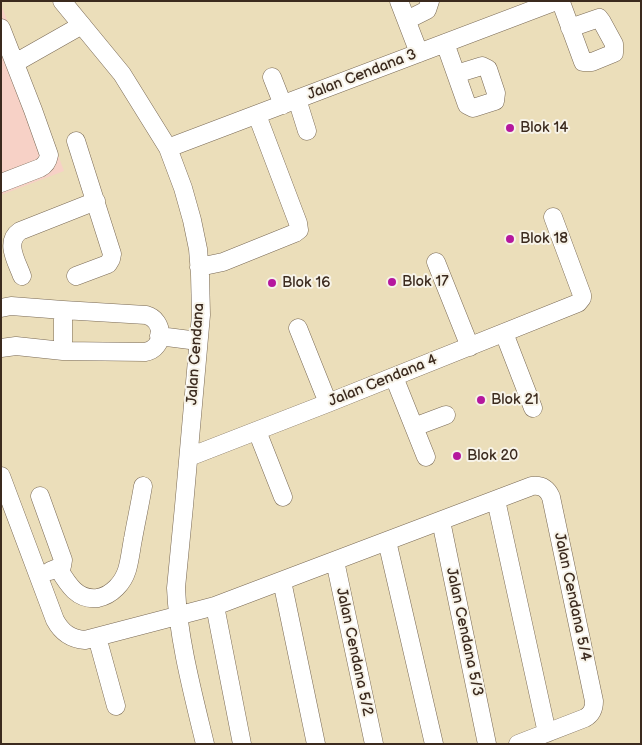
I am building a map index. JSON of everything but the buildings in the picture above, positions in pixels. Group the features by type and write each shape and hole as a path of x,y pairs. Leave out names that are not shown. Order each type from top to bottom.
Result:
{"street":[{"name":"Jalan Cendana","path":"62,1 122,74 168,148 183,188 198,249 201,315 176,588 178,615 190,681 205,744"},
{"path":"399,1 419,53"},
{"path":"407,20 428,10 430,1"},
{"path":"559,4 570,28"},
{"name":"Jalan Cendana 3","path":"168,148 445,43 529,6 559,4"},
{"path":"15,63 82,25"},
{"path":"1,28 15,63 40,108 49,155 48,161 40,168 1,183"},
{"path":"445,43 456,74"},
{"path":"272,77 308,131"},
{"path":"199,266 223,262 295,233 298,230 298,223 257,115"},
{"path":"76,140 112,254 108,264 76,276"},
{"path":"22,276 11,243 16,234 96,201"},
{"name":"Jalan Cendana 4","path":"188,457 470,347 580,301 582,295 553,217"},
{"path":"436,262 470,347"},
{"path":"1,308 11,306 152,316 159,324 160,336 158,344 150,352 63,350 16,346 1,348"},
{"path":"63,310 63,350"},
{"path":"298,328 328,403"},
{"path":"504,333 533,408"},
{"path":"160,336 198,340"},
{"path":"394,377 426,457"},
{"path":"414,427 446,415"},
{"path":"256,431 283,498"},
{"path":"1,476 55,620 64,633 77,640 85,640 214,606 496,500 546,732 518,744"},
{"path":"58,568 72,589 81,595 99,598 112,592 127,571 143,486"},
{"name":"Jalan Cendana 5/4","path":"496,500 527,488 538,486 544,487 551,497 594,701 589,715 546,732"},
{"path":"38,574 62,566 63,560 40,496"},
{"name":"Jalan Cendana 5/3","path":"441,521 487,744"},
{"path":"24,536 52,529"},
{"path":"387,541 434,744"},
{"name":"Jalan Cendana 5/2","path":"335,561 374,744"},
{"path":"282,581 316,744"},
{"path":"214,606 242,744"},
{"path":"97,637 116,706"}],"shaded area":[{"path":"1,4 64,171 1,195"}],"place":[{"name":"Blok 14","path":"510,128"},
{"name":"Blok 18","path":"510,239"},
{"name":"Blok 17","path":"392,282"},
{"name":"Blok 16","path":"272,283"},
{"name":"Blok 21","path":"481,400"},
{"name":"Blok 20","path":"457,456"}]}
